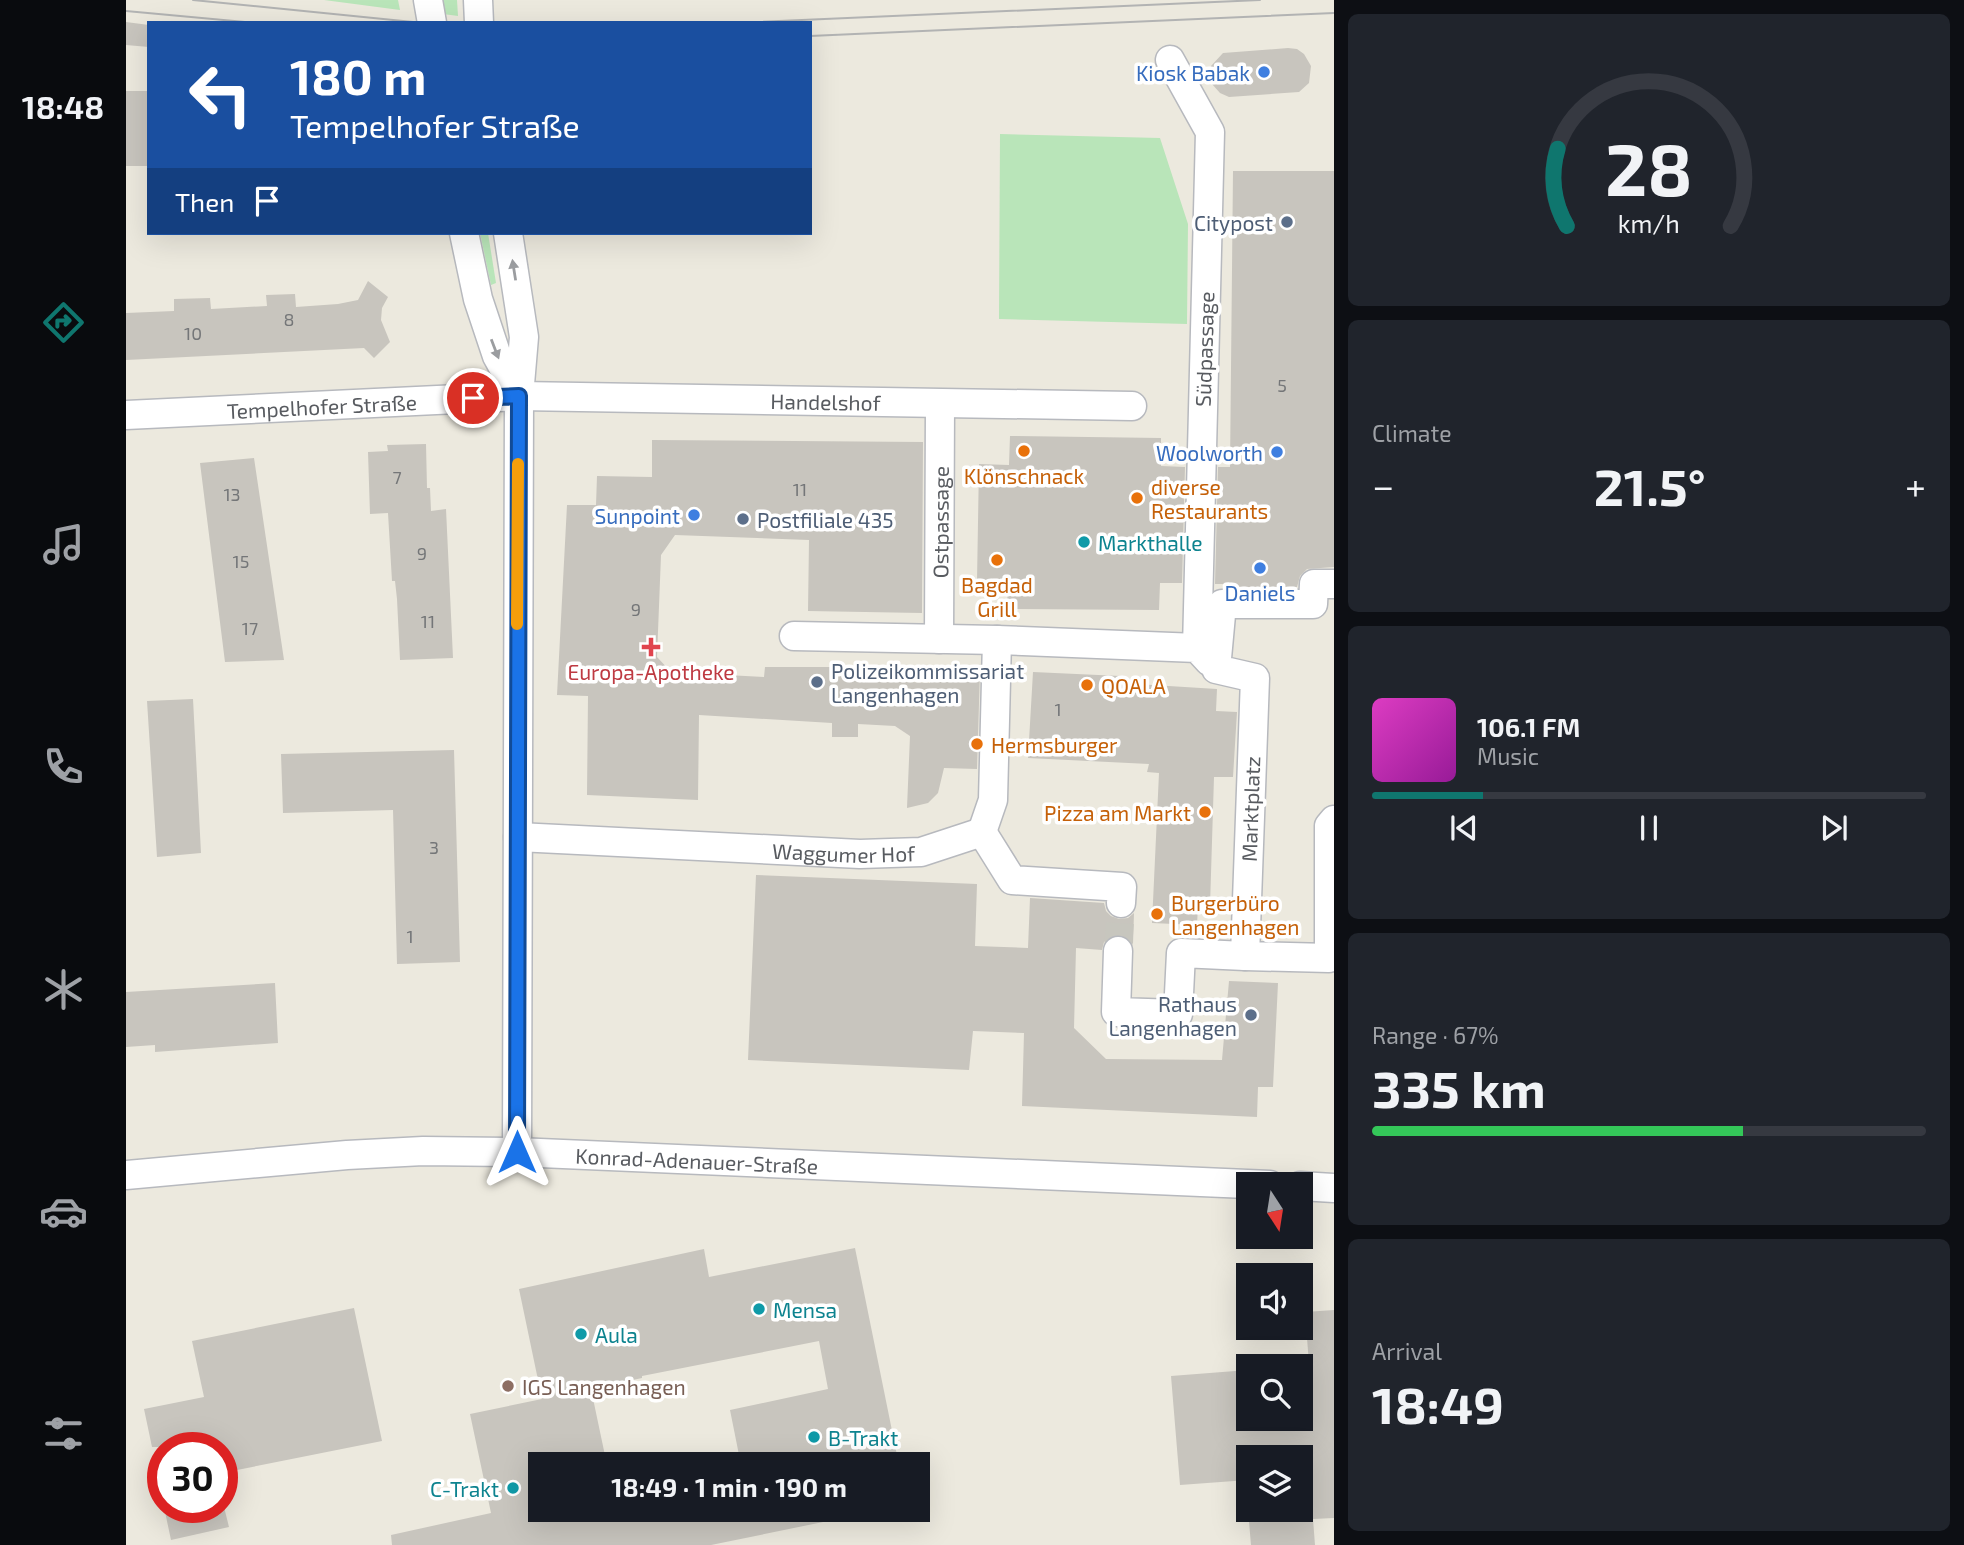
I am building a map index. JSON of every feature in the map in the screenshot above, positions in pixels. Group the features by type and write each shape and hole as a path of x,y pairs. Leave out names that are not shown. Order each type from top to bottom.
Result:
{"street":[{"path":"428,0 432,21"},
{"path":"478,0 479,21"},
{"name":"Südpassage","path":"1170,60 1210,132 1206,658"},
{"path":"464,235 478,299 497,356 519,396"},
{"path":"508,235 524,337 519,396 517,1152"},
{"name":"Handelshof","path":"519,396 1132,406"},
{"name":"Tempelhofer Straße","path":"126,415 519,396"},
{"name":"Ostpassage","path":"939,639 940,404"},
{"path":"794,636 997,640 1206,658 1222,604 1313,604 1314,584 1334,584"},
{"path":"997,640 993,800 982,832 1012,880 1122,887 1121,903"},
{"name":"Marktplatz","path":"1206,658 1255,678 1245,956"},
{"path":"1118,951 1116,1012 1178,1014 1181,953 1329,958 1329,826 1334,820"},
{"name":"Waggumer Hof","path":"518,837 860,854 921,852 982,832"},
{"name":"Konrad-Adenauer-Straße","path":"126,1175 347,1155 423,1151 517,1152 1236,1184"},
{"path":"1313,1187 1334,1188"}],"green space":[{"path":"324,0 398,0 400,10"},
{"path":"442,0 457,0 458,16 443,14"},
{"path":"1000,134 1160,138 1188,224 1187,324 999,319"},
{"path":"480,235 488,235 496,283 491,285"}],"building":[{"path":"126,22 147,25 147,47 126,45"},
{"name":"Kiosk Babak","path":"1297,49 1304,54 1311,66 1309,83 1299,92 1229,97 1220,93 1212,84 1209,74 1211,66 1223,53"},
{"path":"126,91 147,91 147,166 126,166"},
{"path":"1233,171 1334,171 1334,567 1307,569 1300,576 1297,587 1229,587 1229,584 1215,584 1218,467 1230,467"},
{"path":"368,281 388,297 382,308 381,320 390,342 374,358 364,348 126,360 126,313 174,311 174,299 210,298 211,309 267,306 266,295 295,294 296,307 338,304 358,300"},
{"name":"Markthalle","path":"1010,436 1161,438 1161,466 1185,467 1182,583 1160,583 1159,610 1007,609 1008,581 977,581 979,464 1009,465"},
{"path":"652,440 923,442 922,613 808,611 809,540 675,535 661,555 657,657 671,672 764,677 765,667 829,667 870,669 870,680 930,683 931,669 980,671 977,769 944,768 938,793 928,803 907,808 910,736 895,726 858,724 858,737 832,737 832,723 699,715 698,800 587,795 588,696 557,695 567,505 596,505 597,476 652,477"},
{"path":"426,444 427,488 430,488 431,511 446,509 453,658 400,660 388,513 370,514 368,452 388,451 387,445"},
{"path":"254,458 284,660 225,662 200,463"},
{"path":"1033,672 1120,676 1120,683 1217,689 1216,711 1237,712 1233,777 1214,777 1210,906 1198,905 1197,925 1152,923 1159,773 1147,772 1149,764 1028,758"},
{"path":"193,699 201,853 157,857 147,701"},
{"path":"454,750 460,962 397,964 393,810 283,813 281,754"},
{"path":"756,875 977,884 975,946 1028,948 1030,898 1104,903 1106,911 1119,919 1128,918 1134,913 1133,944 1127,937 1118,934 1104,942 1102,950 1076,948 1074,1028 1106,1059 1222,1060 1229,981 1278,983 1273,1087 1258,1087 1257,1117 1022,1106 1024,1033 973,1031 969,1070 748,1060"},
{"path":"275,983 278,1043 155,1052 155,1045 126,1047 126,992"},
{"path":"855,1248 896,1452 738,1452 730,1410 828,1389 819,1341 642,1376 591,1389 604,1452 528,1452 528,1522 823,1522 711,1545 392,1545 391,1535 491,1513 470,1414 542,1399 519,1289 704,1249 709,1277"},
{"path":"354,1308 382,1441 238,1470 238,1432 149,1432 144,1409 204,1397 192,1341"},
{"path":"1334,1310 1334,1518 1313,1519 1313,1445 1236,1445 1236,1481 1180,1485 1171,1376 1236,1371 1236,1431 1313,1431 1313,1354 1308,1354 1307,1340 1313,1340 1313,1311"},
{"path":"1313,1519 1315,1545 1251,1545 1249,1522 1313,1522"},
{"path":"167,1523 228,1523 229,1527 171,1540"}],"tunnel":[{"path":"1118,951 1121,903"}],"tram line":[{"path":"193,0 403,21"},
{"path":"782,21 1260,0"},
{"path":"126,11 234,21"},
{"path":"812,36 1334,13"}],"slow traffic":[{"path":"517,624 518,464"}],"place":[{"name":"Kiosk Babak","path":"1264,72"},
{"name":"Citypost","path":"1287,222"},
{"name":"Klönschnack","path":"1024,451"},
{"name":"Woolworth","path":"1277,452"},
{"name":"diverse Restaurants","path":"1137,498"},
{"name":"Sunpoint","path":"694,515"},
{"name":"Postfiliale 435","path":"743,519"},
{"name":"Markthalle","path":"1084,542"},
{"name":"Bagdad Grill","path":"997,560"},
{"name":"Daniels","path":"1260,568"},
{"name":"Europa-Apotheke","path":"651,647"},
{"name":"Polizeikommissariat Langenhagen","path":"817,682"},
{"name":"QOALA","path":"1087,685"},
{"name":"Hermsburger","path":"977,744"},
{"name":"Pizza am Markt","path":"1205,812"},
{"name":"Burgerbüro Langenhagen","path":"1157,914"},
{"name":"Rathaus Langenhagen","path":"1251,1015"},
{"name":"Mensa","path":"759,1309"},
{"name":"Aula","path":"581,1334"},
{"name":"IGS Langenhagen","path":"508,1386"},
{"name":"B-Trakt","path":"814,1437"},
{"name":"C-Trakt","path":"513,1488"}],"route":[{"path":"473,398 519,396 517,1152"}]}
